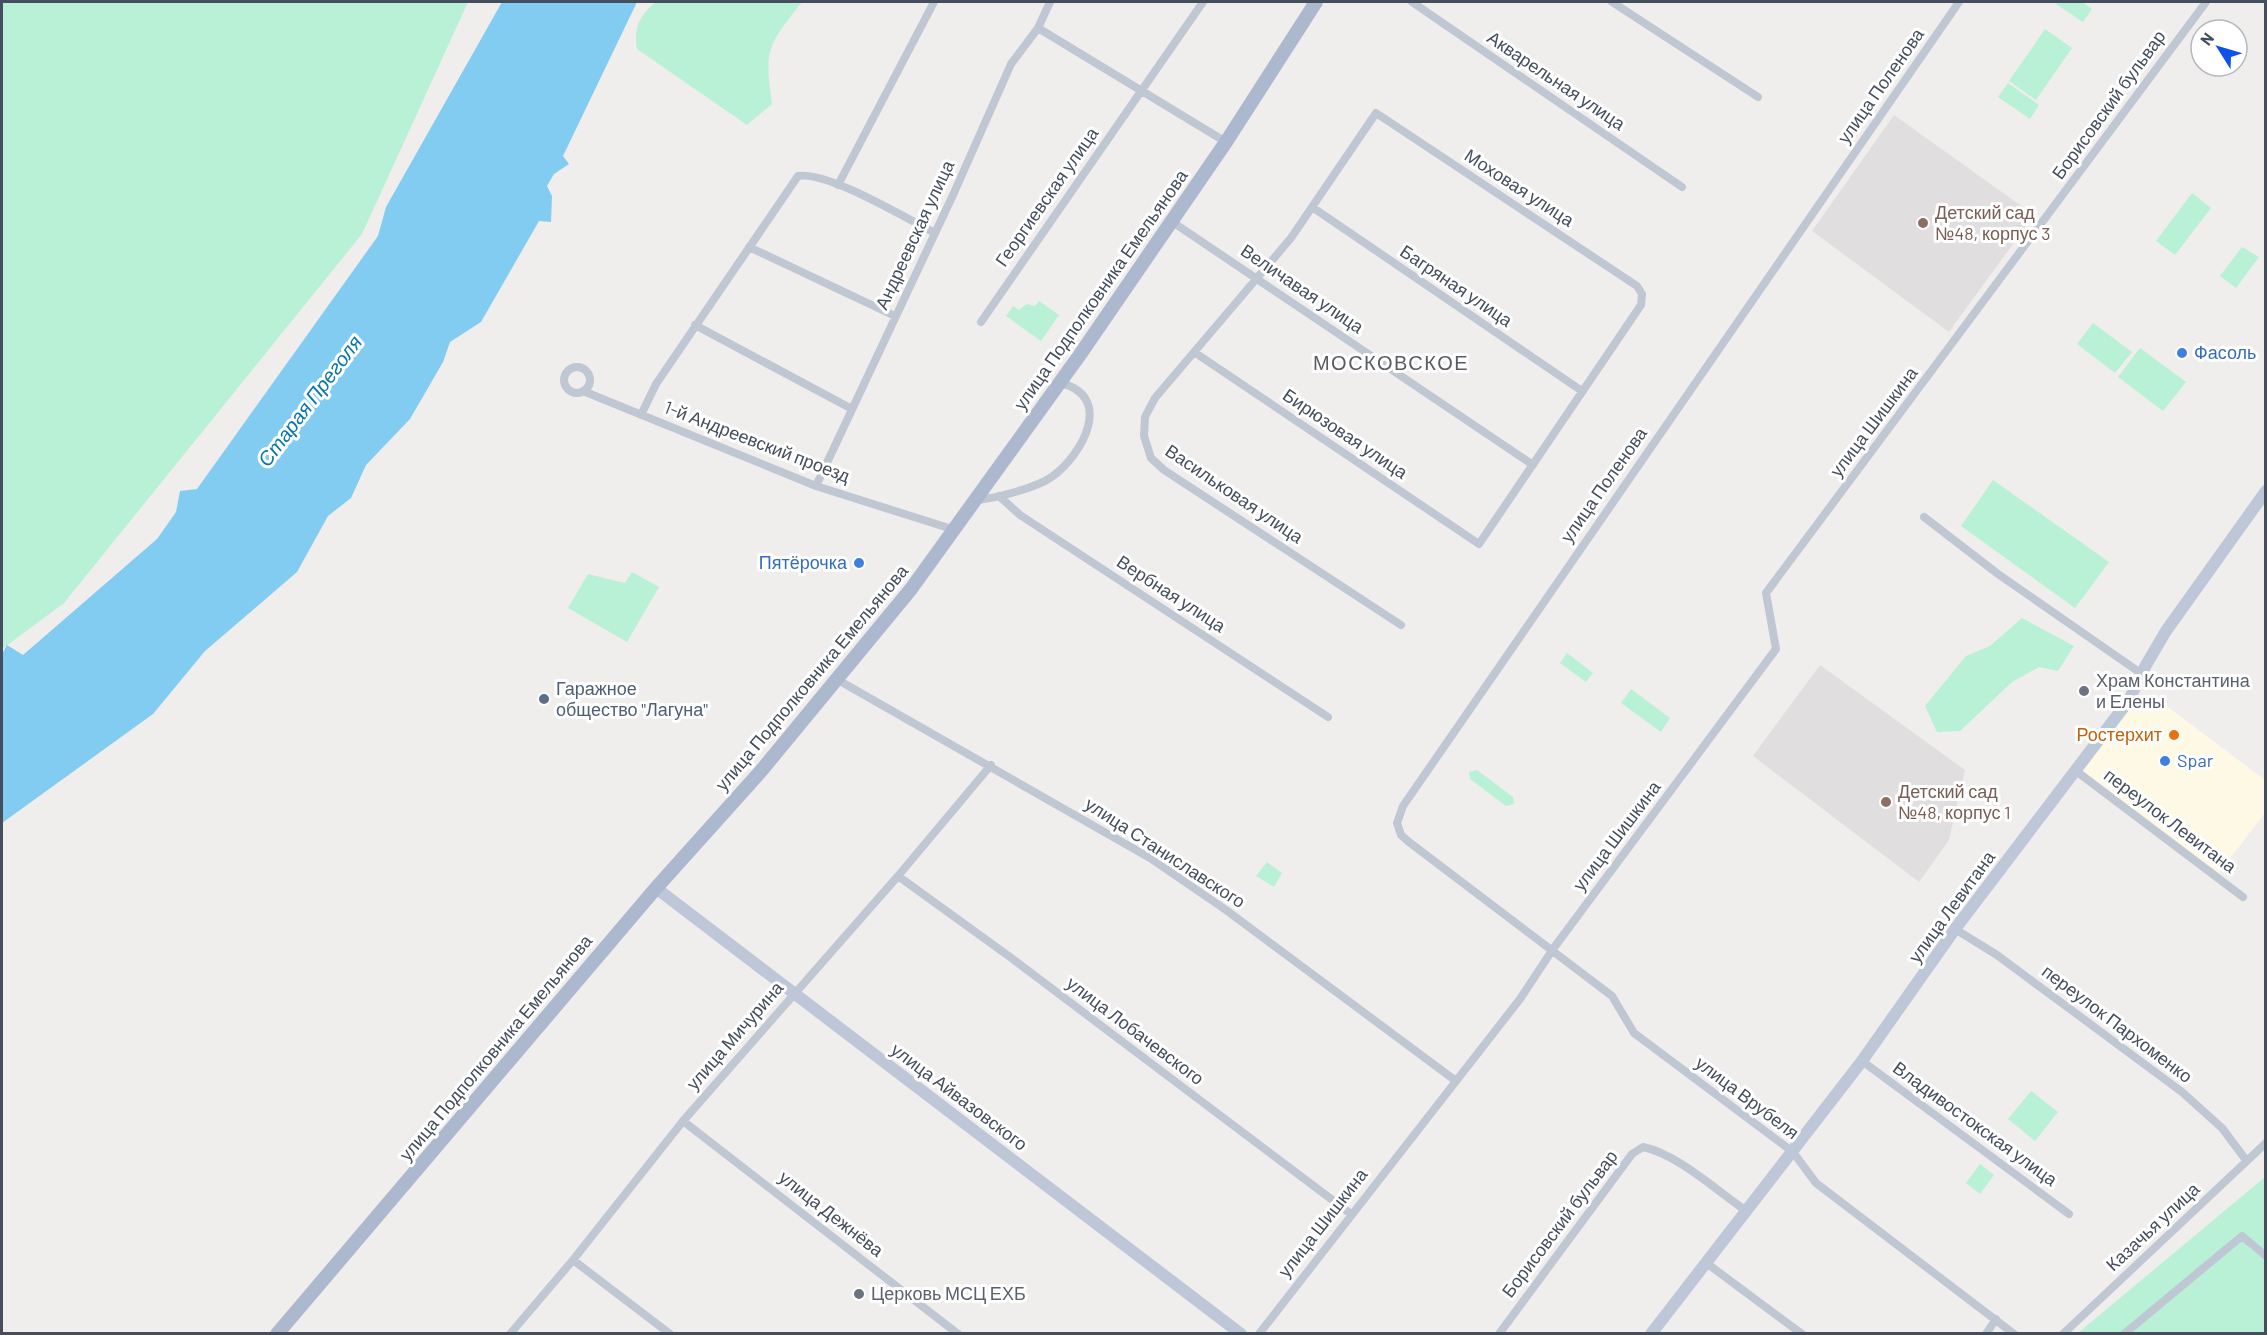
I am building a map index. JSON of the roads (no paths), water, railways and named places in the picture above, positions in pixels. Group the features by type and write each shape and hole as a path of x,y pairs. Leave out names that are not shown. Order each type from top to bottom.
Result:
{"main road":[{"name":"улица Подполковника Емельянова","path":"277,1334 656,888 838,680 955,530 1060,383 1226,142 1316,2"}],"street":[{"path":"838,184 934,2"},
{"name":"Андреевская улица","path":"816,486 935,233 1011,64 1038,28 1050,2"},
{"name":"Георгиевская улица","path":"981,322 1203,2"},
{"name":"Акварельная улица","path":"1412,2 1682,187"},
{"path":"1612,2 1758,97"},
{"name":"улица Поленова","path":"1553,950 1401,835 1397,823 1400,811 1959,2"},
{"name":"Борисовский бульвар","path":"1953,345 2206,2"},
{"path":"1038,28 1226,142"},
{"name":"Моховая улица","path":"1194,352 1258,279 1312,207 1376,113 1637,286 1642,294 1641,305 1479,543"},
{"path":"641,415 656,384 798,176 810,174 838,184 935,233"},
{"name":"Багряная улица","path":"1312,207 1582,391"},
{"name":"Величавая улица","path":"1171,221 1533,465"},
{"path":"749,247 896,316"},
{"path":"695,326 852,409"},
{"name":"улица Шишкина","path":"1259,1334 1350,1214 1520,999 1553,950 1776,649 1766,593 1953,345"},
{"name":"Бирюзовая улица","path":"1194,352 1479,543"},
{"name":"Васильковая улица","path":"1194,352 1155,398 1145,417 1144,436 1151,458 1164,470 1401,625"},
{"path":"977,500 999,496 1051,478 1065,465 1090,425 1090,410 1082,396 1060,383"},
{"name":"1-й Андреевский проезд","path":"583,391 816,486 955,530"},
{"name":"улица Левитана","path":"1651,1334 1862,1061 1955,929 2129,700 2166,631 2265,491"},
{"name":"Вербная улица","path":"999,496 1020,515 1328,717"},
{"path":"1924,517 1998,574 2142,674"},
{"name":"улица Станиславского","path":"838,680 991,765 1150,858 1235,916 1456,1081"},
{"name":"улица Мичурина","path":"510,1334 573,1260 683,1121 898,876 991,765"},
{"name":"переулок Левитана","path":"2076,771 2243,897"},
{"name":"улица Лобачевского","path":"898,876 1010,957 1350,1214"},
{"name":"улица Айвазовского","path":"656,888 1241,1334"},
{"name":"переулок Пархоменко","path":"1955,929 1997,955 2182,1092 2222,1128 2246,1160"},
{"name":"улица Врубеля","path":"1553,950 1612,996 1634,1033 1793,1152 1816,1183 2014,1334"},
{"name":"Владивостокская улица","path":"1862,1061 2069,1214"},
{"name":"улица Дежнёва","path":"683,1121 958,1334"},
{"name":"Казачья улица","path":"2063,1334 2265,1143"},
{"name":"Борисовский бульвар","path":"1499,1334 1632,1154 1643,1148 1654,1150 1678,1163 1745,1210"},
{"path":"2124,1334 2242,1236 2265,1256"},
{"path":"573,1260 670,1334"},
{"path":"1705,1262 1802,1334"},
{"path":"1986,1334 1996,1319"}],"water":[{"name":"Старая Преголя","path":"502,2 637,2 563,156 569,164 554,174 547,186 552,196 551,222 539,221 481,322 450,342 443,362 410,419 366,465 351,498 328,516 297,572 205,651 153,714 2,823 2,654 7,645 23,655 157,539 176,512 180,491 197,489 378,236 386,207"}],"place":[{"name":"Детский сад №48, корпус 3","path":"1923,223"},
{"name":"Фасоль","path":"2182,353"},
{"name":"Пятёрочка","path":"859,563"},
{"name":"Храм Константина и Елены","path":"2084,691"},
{"name":"Гаражное общество \"Лагуна\"","path":"544,699"},
{"name":"Ростерхит","path":"2174,735"},
{"name":"Spar","path":"2165,761"},
{"name":"Детский сад №48, корпус 1","path":"1886,802"},
{"name":"Церковь МСЦ ЕХБ","path":"859,1294"}],"district":[{"name":"МОСКОВСКОЕ","path":"1391,363"}]}
